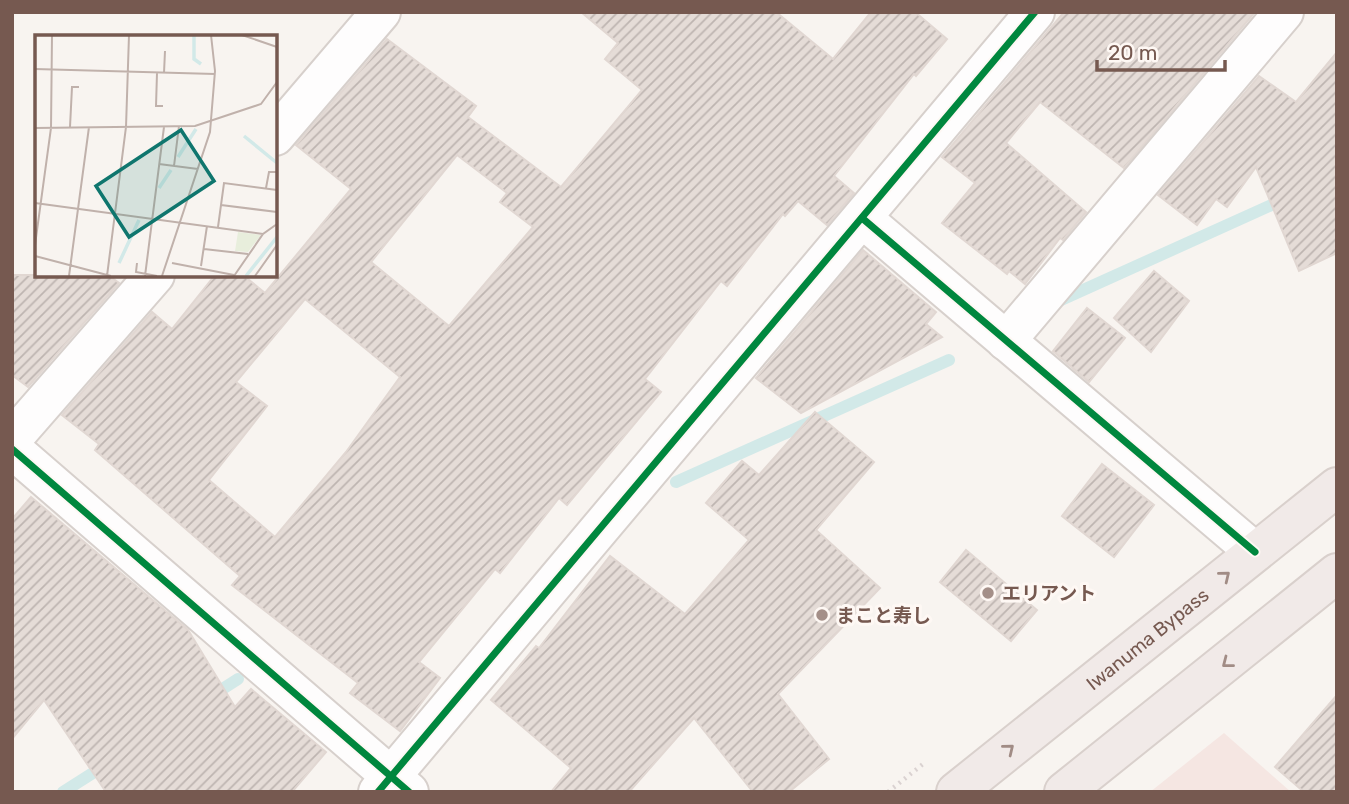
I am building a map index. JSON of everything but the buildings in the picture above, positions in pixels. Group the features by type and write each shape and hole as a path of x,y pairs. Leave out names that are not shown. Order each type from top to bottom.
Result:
{"highway":[{"name":"Iwanuma Bypass","path":"957,792 1337,487"},
{"path":"1063,792 1337,573"}],"street":[{"path":"276,135 381,12"},
{"path":"12,449 392,787 1035,12"},
{"path":"1006,341 1284,12"},
{"path":"862,218 1255,552"},
{"path":"12,439 154,276"}],"shaded area":[{"path":"1224,733 1291,792 1150,792"}],"waterway":[{"path":"1061,300 1287,198"},
{"path":"676,482 949,360"},
{"path":"210,697 238,679"},
{"path":"63,792 107,764"}],"cycle path":[{"path":"378,792 1035,12"},
{"path":"862,218 1255,552"},
{"path":"12,449 409,792"}],"place":[{"name":"エリアント","path":"988,593"},
{"name":"まこと寿し","path":"822,615"}]}
